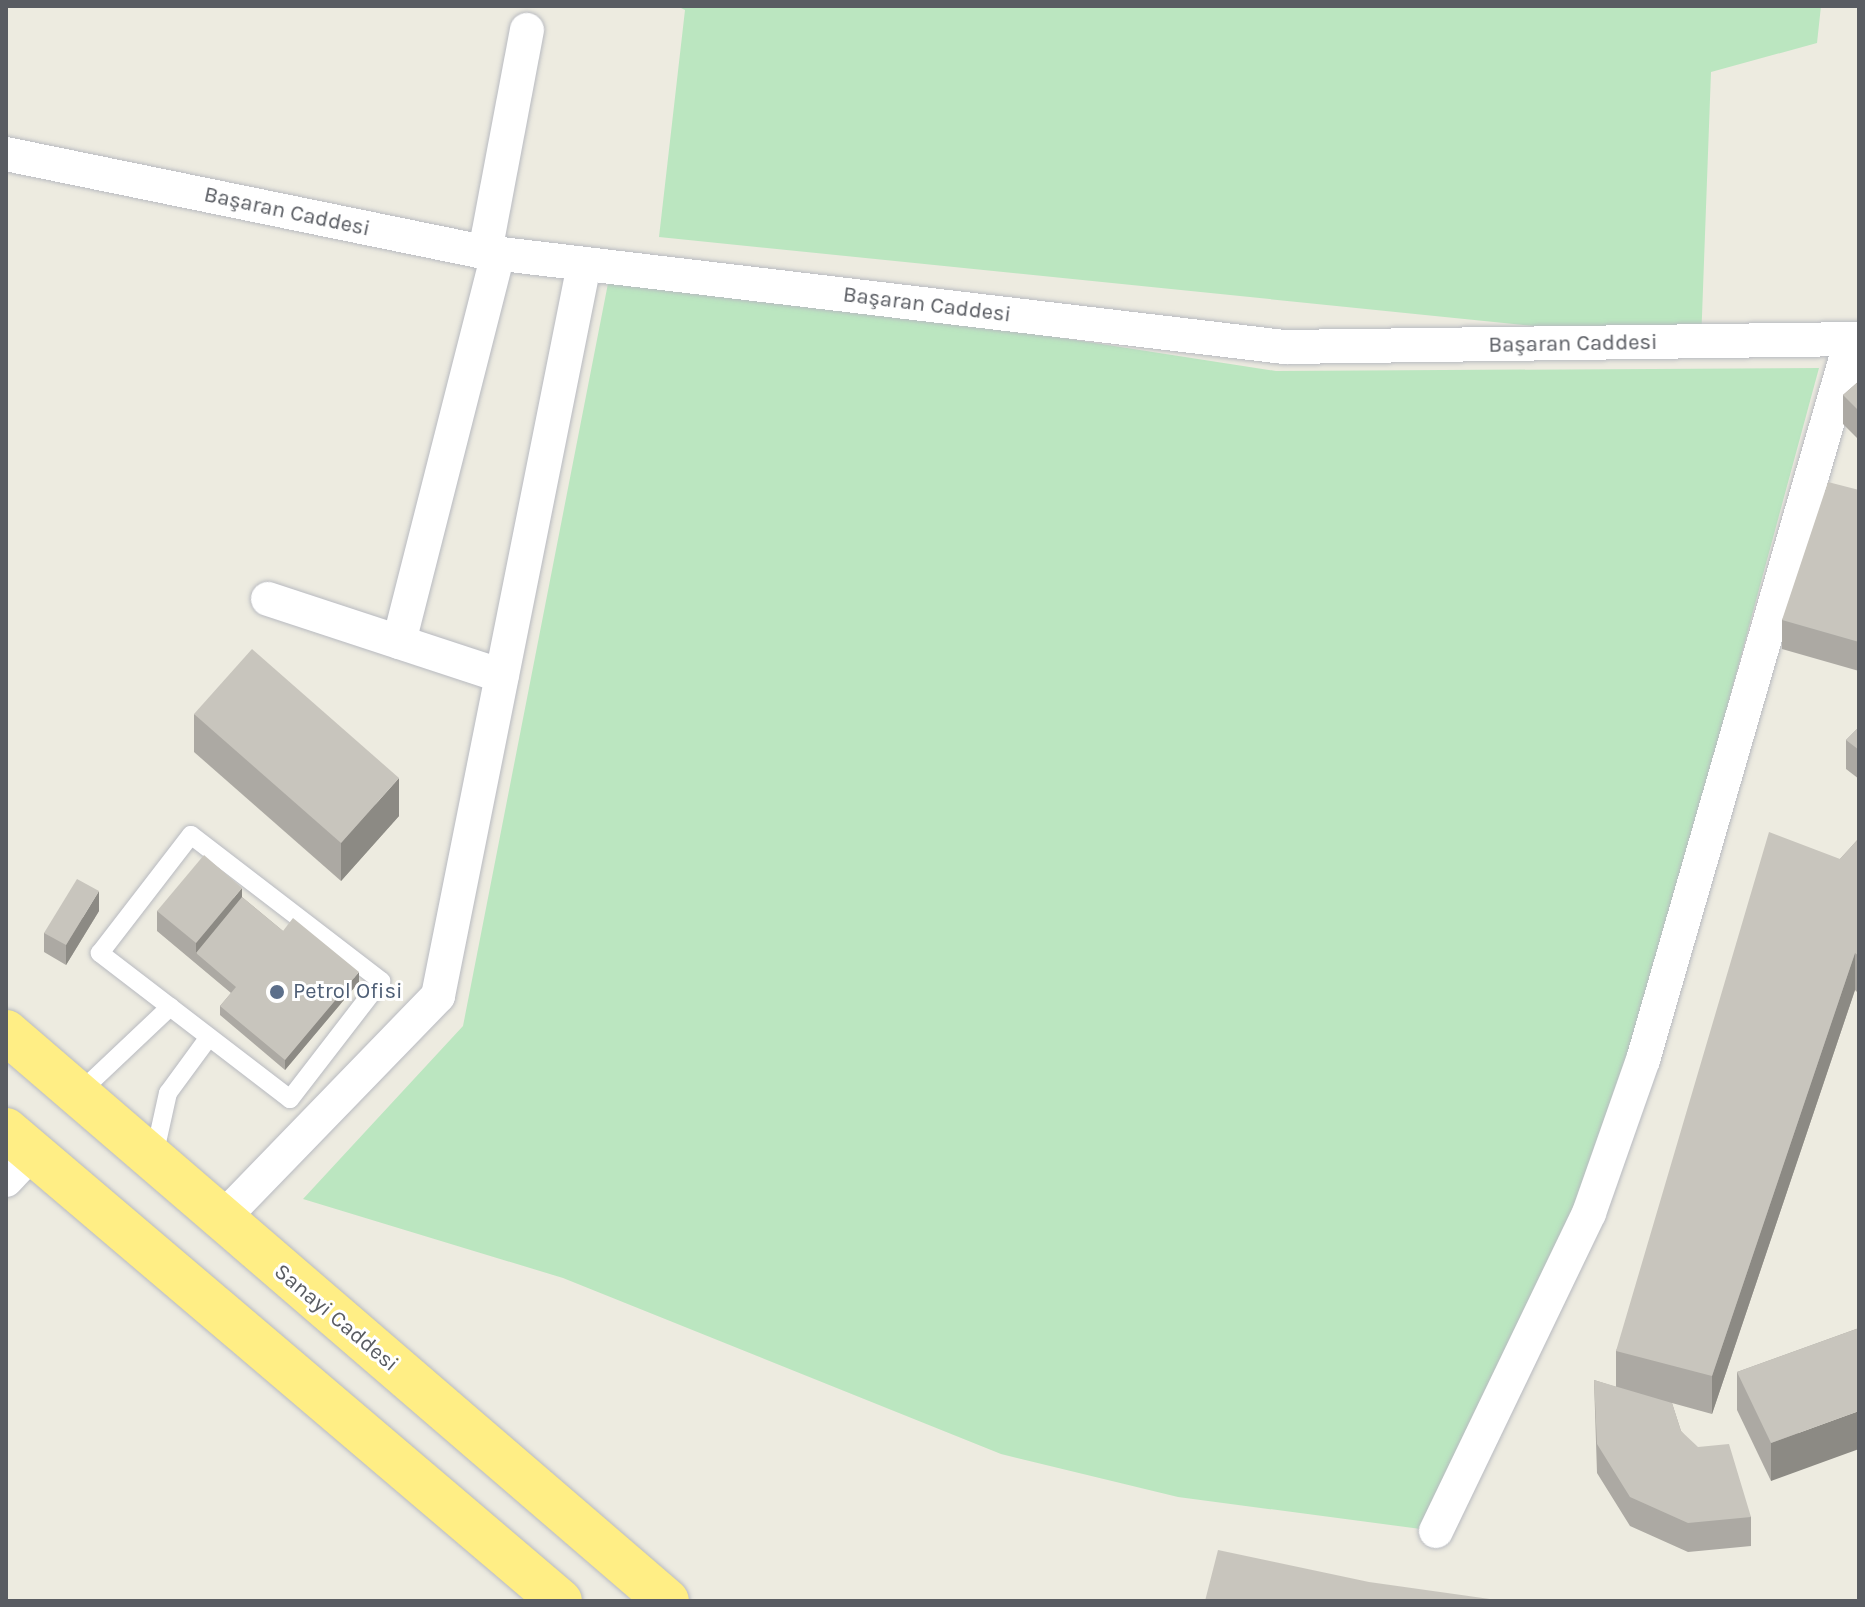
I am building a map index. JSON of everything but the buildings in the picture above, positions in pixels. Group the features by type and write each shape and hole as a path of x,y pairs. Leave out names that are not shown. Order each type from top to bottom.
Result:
{"highway":[{"name":"Sanayi Caddesi","path":"6,1032 667,1601"},
{"path":"15,1154 560,1601"}],"street":[{"path":"399,642 491,253 527,30"},
{"name":"Başaran Caddesi","path":"6,154 491,253 1284,347 1855,340"},
{"path":"221,1220 438,996 584,265"},
{"path":"1436,1531 1589,1213 1643,1060 1855,340"},
{"path":"268,599 502,676"}],"lane":[{"path":"191,835 381,981 290,1099 209,1037 100,953 191,835"},
{"path":"78,1094 170,1007"},
{"path":"154,1159 168,1093 209,1037"}],"green space":[{"path":"677,6 1821,6 1817,43 1711,72 1701,343 659,237 685,10"},
{"path":"611,268 1276,371 1819,368 1596,1191 1436,1531 1178,1497 1001,1454 563,1278 303,1199 463,1026"}],"place":[{"name":"Petrol Ofisi","path":"277,992"}]}
